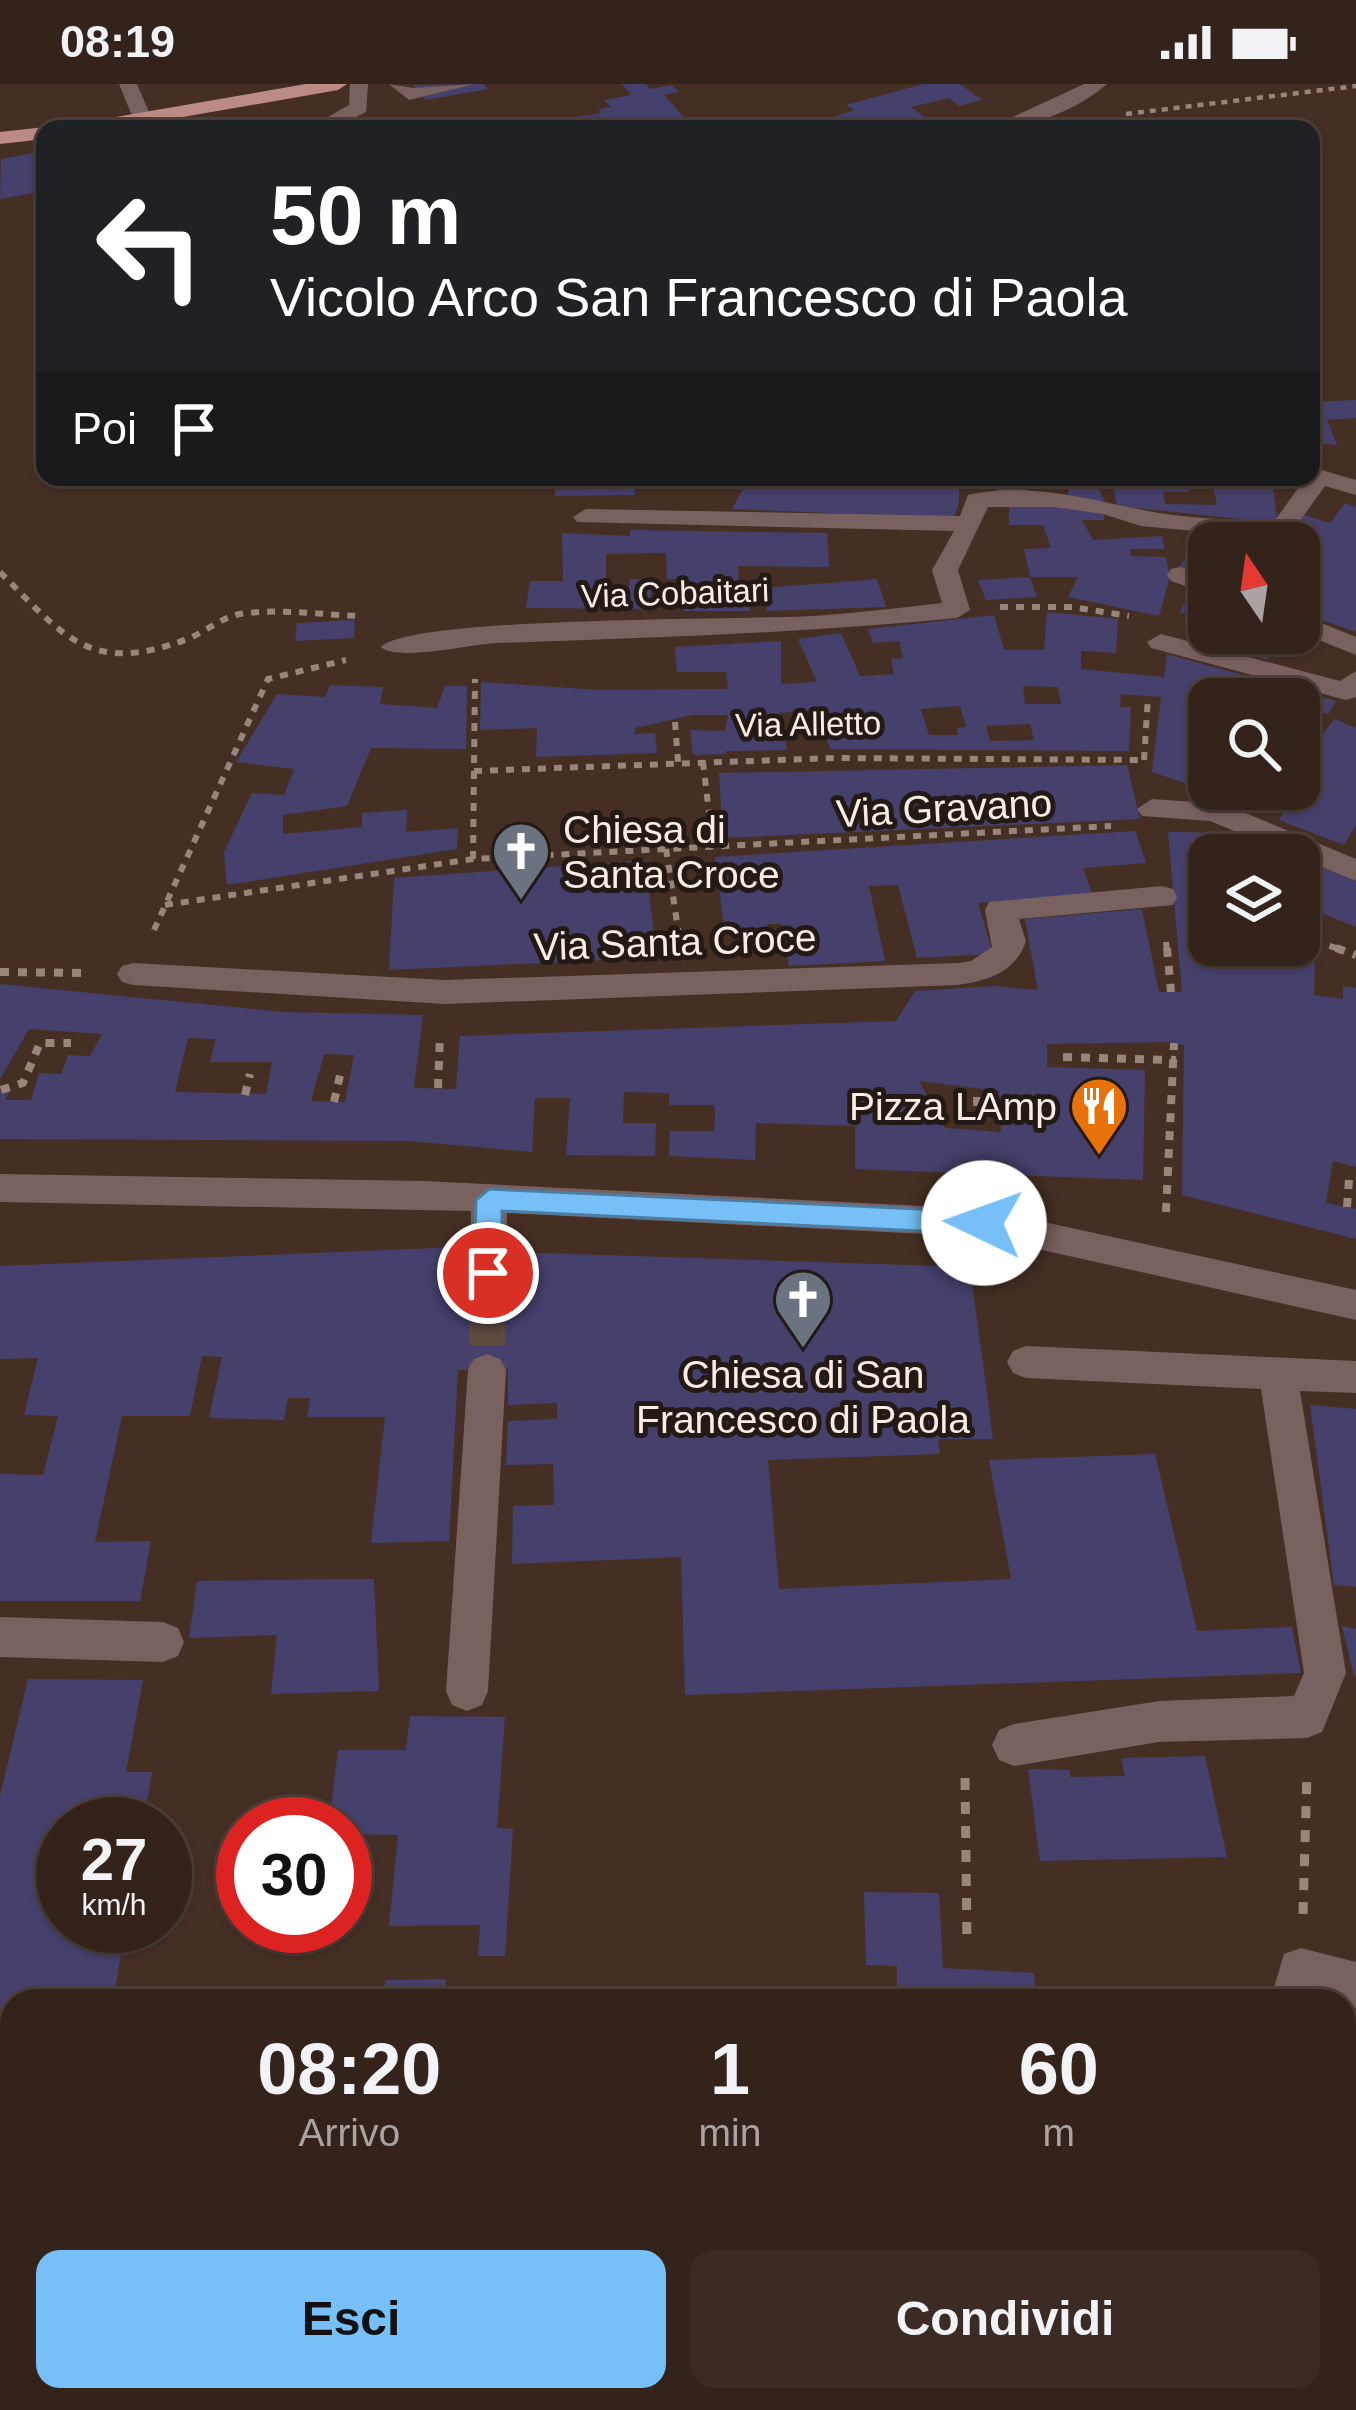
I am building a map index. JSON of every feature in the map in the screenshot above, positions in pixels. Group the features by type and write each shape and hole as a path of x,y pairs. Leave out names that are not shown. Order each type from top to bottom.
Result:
{"main road":[{"path":"136,120 338,84"},
{"path":"0,138 36,134"}],"street":[{"path":"128,84 142,119"},
{"path":"335,120 359,108 359,84"},
{"path":"398,84 409,94 466,84"},
{"path":"1022,120 1098,84"},
{"path":"1320,477 1356,488"},
{"path":"957,610 945,570 971,524 976,500 1035,500 1280,531 1309,486"},
{"path":"586,517 971,524"},
{"path":"1180,574 1188,577"},
{"name":"Via Cobaitari","path":"408,645 473,636 812,624 957,610"},
{"path":"1320,631 1356,646"},
{"path":"1161,642 1353,689"},
{"path":"1142,817 1214,811 1356,871"},
{"name":"Via Santa Croce","path":"133,974 445,992 958,974 979,971 1006,953 1010,940 1000,910 1162,897"},
{"path":"0,1188 489,1200 984,1223 1356,1305"},
{"path":"487,1309 489,1200"},
{"path":"1026,1362 1356,1377"},
{"path":"467,1691 487,1370"},
{"path":"1014,1745 1094,1728 1233,1714 1307,1717 1325,1673 1278,1373"},
{"path":"0,1637 163,1642"},
{"path":"1298,1986 1356,1985"}],"path":[{"path":"1125,115 1312,87 1356,86"},
{"path":"0,572 47,620 90,651 140,654 192,637 238,614 280,611 303,616 380,616 408,645"},
{"path":"957,610 1072,607 1142,618"},
{"path":"472,859 473,636"},
{"path":"0,971 133,974 268,679 351,658"},
{"name":"Via Alletto","path":"475,771 678,762 1144,760 1148,696"},
{"path":"675,722 678,762"},
{"path":"703,762 713,848"},
{"name":"Via Gravano","path":"165,905 472,859 713,848 1142,817"},
{"name":"Via Santa Croce","path":"666,848 680,944"},
{"path":"1320,943 1356,955"},
{"path":"1,1090 23,1083 40,1043 71,1043"},
{"path":"1168,1196 1174,1043"},
{"path":"1064,1057 1176,1060"},
{"path":"334,1102 341,1072"},
{"path":"245,1095 250,1074"},
{"path":"976,1097 978,1131"},
{"path":"1347,1208 1349,1179"},
{"path":"1298,1986 1307,1717"},
{"path":"967,1944 965,1772 1014,1745"}],"building":[{"path":"483,84 488,89 426,100 413,85"},
{"path":"622,84 646,84 650,89 672,85 679,92 664,95 684,117 557,120 601,113 599,109 611,107 604,100 631,95"},
{"path":"923,84 960,84 982,100 959,106 949,98 911,107 926,118 917,120 827,120 854,110 846,105"},
{"path":"36,153 36,193 0,199 1,159"},
{"path":"1356,400 1356,418 1327,420 1337,445 1320,444 1320,402"},
{"path":"556,486 635,486 635,495 555,496"},
{"path":"745,486 959,486 954,518 732,509"},
{"path":"997,486 1026,486 1027,494 996,497"},
{"path":"1069,486 1097,486 1105,502 1068,496"},
{"path":"1113,486 1188,486 1190,492 1163,492 1165,504 1217,505 1213,486 1272,486 1278,522 1117,506"},
{"path":"1345,503 1356,507 1356,632 1320,619 1320,522 1295,522 1301,514 1330,523"},
{"path":"1009,504 1077,507 1105,515 1104,520 1082,520 1093,540 1162,536 1165,549 1130,549 1131,556 1166,557 1170,577 1159,616 1068,597 1078,577 1030,577 1024,549 1051,548 1043,525 1009,525"},
{"path":"630,530 827,533 829,567 738,566 739,588 748,588 750,611 684,611 684,579 667,579 666,553 606,554 606,595 629,594 630,579 651,579 651,609 526,608 530,581 563,581 562,533 630,536"},
{"path":"1030,577 1037,597 986,600 978,580"},
{"path":"877,579 886,607 767,611 765,588"},
{"path":"1047,612 1118,619 1116,653 1081,651 1081,669 1164,677 1167,654 1253,678 1188,678 1188,784 1152,772 1161,697 1121,694 1120,707 1131,707 1129,751 830,749 819,710 779,713 787,750 726,754 693,755 690,730 725,731 728,715 692,715 635,728 635,734 655,733 657,753 536,757 537,728 480,730 481,682 598,690 728,689 726,672 677,672 675,647 781,641 781,684 817,682 798,639 841,633 860,676 894,674 891,659 903,658 899,641 873,643 868,629 994,615 1004,650 1044,650","holes":["1023,686 1058,687 1061,704 1025,704","960,706 966,727 957,728 958,735 929,735 921,709","1030,724 1034,740 990,741 986,726"]},
{"path":"355,620 354,638 295,641 297,623"},
{"path":"330,685 383,687 380,704 437,708 445,686 467,686 466,749 371,748 347,806 283,815 283,834 362,827 362,813 407,810 406,832 458,828 457,849 227,885 224,852 252,793 284,795 294,769 236,762 277,694 325,697"},
{"path":"1320,697 1336,701 1328,714 1320,712"},
{"path":"1334,719 1356,728 1356,825 1344,845 1279,820 1285,810 1320,810 1322,736"},
{"path":"1127,765 1140,819 723,838 719,773"},
{"path":"1135,831 1146,863 1083,868 1093,895 978,903 993,954 917,958 898,885 869,886 885,961 789,966 782,924 767,924 769,938 738,940 735,927 724,927 715,857"},
{"path":"1168,832 1239,834 1188,834 1188,966 1315,966 1314,995 1343,999 1343,986 1356,988 1356,1167 1333,1161 1326,1203 1356,1209 1356,1239 1182,1195 1184,1045 1169,1042 1047,1044 1047,1067 1145,1070 1143,1180 855,1169 855,1126 756,1123 755,1160 669,1156 670,1131 714,1131 715,1112 714,1105 669,1105 669,1093 624,1092 623,1123 656,1123 655,1156 566,1155 570,1098 535,1098 532,1152 408,1141 0,1139 0,1090 10,1091 5,1100 31,1100 39,1073 61,1074 68,1055 90,1056 102,1034 29,1029 0,1079 0,984 284,1012 423,1015 414,1088 456,1089 460,1036 896,1021 915,991 993,986 1038,990 1025,919 1142,909 1159,992 1182,992","holes":["188,1038 216,1039 210,1062 272,1062 266,1094 175,1092","324,1054 354,1055 345,1102 311,1101","919,1081 999,1091 1001,1132 945,1128"]},
{"name":"Chiesa di Santa Croce","path":"645,860 654,934 650,944 625,959 389,970 394,878"},
{"path":"1320,866 1356,881 1356,927 1320,912"},
{"path":"460,1247 459,1310 509,1309 510,1252 970,1267 993,1439 938,1439 940,1454 768,1460 779,1589 1011,1579 989,1460 1155,1454 1197,1631 1292,1627 1301,1673 685,1695 681,1557 512,1564 513,1506 554,1505 553,1464 506,1465 508,1421 557,1419 557,1403 508,1405 508,1369 458,1370 449,1541 371,1543 385,1417 307,1417 310,1398 288,1398 284,1420 209,1418 222,1357 202,1356 190,1416 122,1416 95,1542 151,1541 140,1601 0,1601 0,1474 43,1475 58,1416 24,1415 38,1358 0,1359 0,1266"},
{"path":"1310,1405 1356,1409 1356,1587 1334,1585"},
{"path":"374,1579 379,1691 271,1694 277,1635 189,1638 197,1581"},
{"path":"1342,1626 1356,1629 1356,1676 1354,1676"},
{"path":"28,1679 143,1680 126,1772 152,1772 148,1797 36,1797 36,1953 121,1953 115,1989 0,1989 0,1796"},
{"path":"410,1716 505,1717 497,1828 513,1829 505,1956 478,1956 480,1925 389,1926 398,1835 372,1835 372,1797 332,1797 338,1750 406,1750"},
{"path":"1205,1756 1227,1857 1040,1861 1028,1769 1070,1770 1070,1777 1125,1776 1121,1758"},
{"path":"864,1892 939,1893 943,1968 1034,1973 1035,1989 897,1989 897,1966 866,1965"},
{"path":"446,1979 446,1989 385,1989 385,1980"}],"tunnel":[{"path":"487,1309 487,1370"}],"place":[{"name":"Chiesa di Santa Croce","path":"521,902"},
{"name":"Pizza LAmp","path":"1099,1157"},
{"name":"Chiesa di San Francesco di Paola","path":"803,1350"}],"route":[{"path":"488,1273 489,1200 984,1223"}]}
